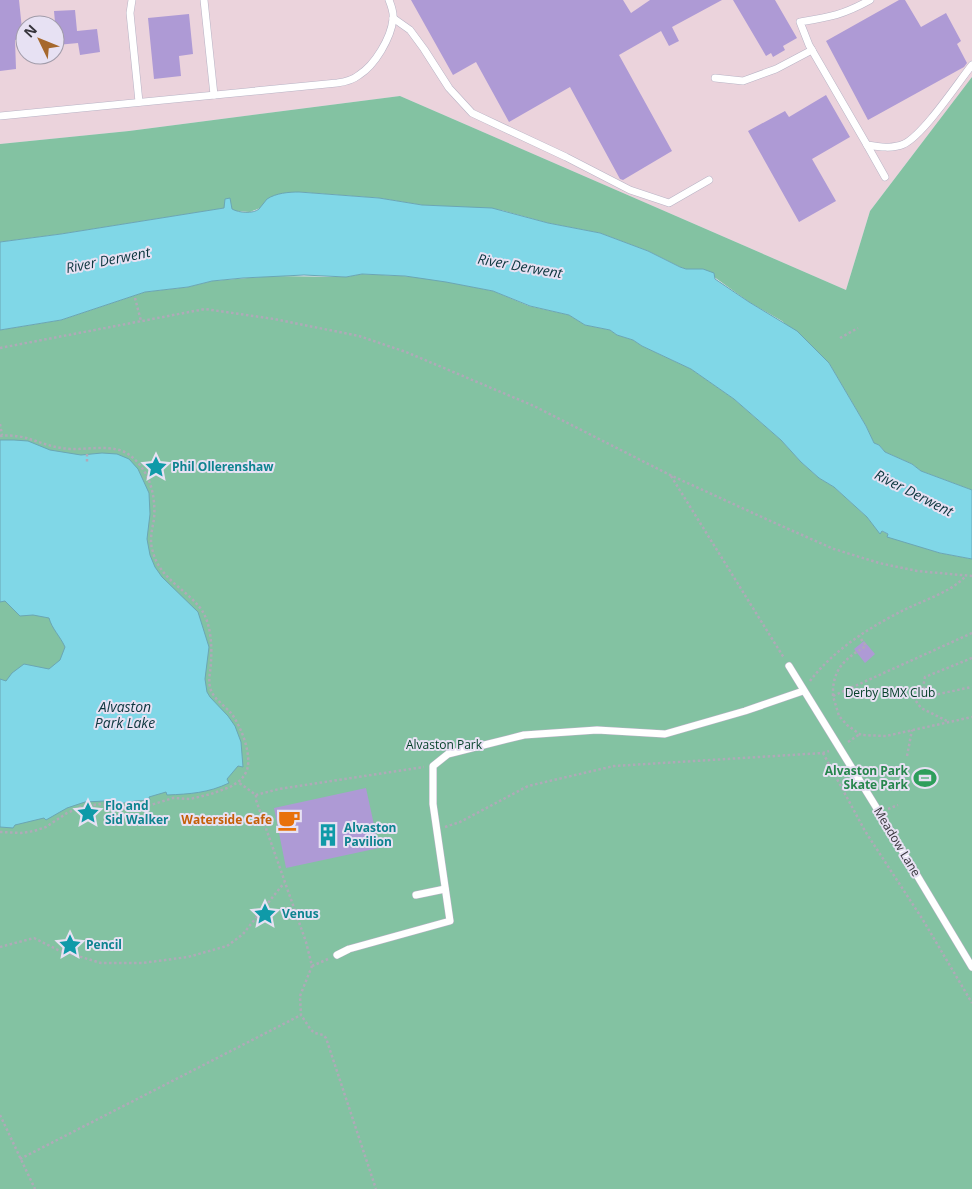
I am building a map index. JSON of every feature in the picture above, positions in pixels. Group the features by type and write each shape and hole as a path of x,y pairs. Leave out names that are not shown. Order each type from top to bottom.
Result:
{"lane":[{"path":"132,0 130,13 138,102"},
{"path":"204,0 214,95"},
{"path":"0,116 349,81 360,75 370,66 386,42 394,18 389,0"},
{"path":"870,0 849,12 800,22 812,50 885,177"},
{"path":"394,18 410,30 449,88 472,113 566,157 630,190 669,203 709,180"},
{"path":"715,78 743,81 776,69 812,50"},
{"path":"867,145 885,148 904,144 924,128 972,65"},
{"name":"Meadow Lane","path":"788,666 972,967"},
{"path":"337,955 349,949 450,921 433,804 433,766 448,754 524,735 597,730 665,734 745,711 803,691"},
{"path":"416,895 445,889"}],"path":[{"path":"135,298 141,321"},
{"path":"0,348 205,309 274,318 359,336 406,352 534,406 670,475 834,549 908,569 972,576"},
{"path":"840,338 858,328"},
{"path":"0,424 1,436 21,436 64,449 106,448 122,450 134,458 145,471 152,490 154,518 151,541 153,552 162,572 201,610 206,619 212,646 209,678 211,691 231,714 245,740 248,768 238,782 211,794 190,798 173,798 151,805 120,808 101,804 84,806 67,813 46,827 34,831 21,833 0,832"},
{"path":"86,454 87,463"},
{"path":"670,475 788,666"},
{"path":"803,691 822,666 859,636 906,609 957,585 965,576"},
{"path":"833,696 972,633"},
{"path":"859,636 866,646 853,654 834,675 832,684 833,696 839,716 847,725 861,735 886,736 972,717"},
{"path":"972,658 925,677 923,684 924,690 929,696 972,687"},
{"path":"912,697 922,708 949,721"},
{"path":"907,756 912,730"},
{"path":"436,829 460,822 528,786 614,766 822,753 839,748"},
{"path":"822,753 865,831 923,920 972,1003"},
{"path":"256,795 279,789 433,766"},
{"path":"238,782 256,795"},
{"path":"256,795 256,800 284,883 306,942 312,966 300,996 301,1015 311,1030 326,1038 376,1189"},
{"path":"0,947 34,938 58,950 101,963 142,963 188,957 227,946 243,934 284,883"},
{"path":"312,966 337,955"},
{"path":"20,1159 301,1015"},
{"path":"0,1115 35,1189"}],"shaded area":[{"path":"0,0 972,0 972,77 870,211 846,290 400,96 129,131 0,144"}],"green space":[{"path":"972,77 972,490 921,471 912,464 885,452 879,445 874,443 829,363 782,321 749,302 703,269 680,267 648,251 600,233 548,223 501,210 422,205 379,198 299,192 281,194 268,199 260,208 250,212 235,211 225,199 225,208 0,242 0,144 129,131 400,96 846,290 870,211"},
{"name":"Alvaston Park","path":"362,274 422,277 493,291 529,306 569,315 585,325 610,330 617,335 633,340 691,369 734,399 781,440 819,478 834,487 867,517 880,533 881,531 888,534 887,536 940,553 972,559 972,1189 0,1189 0,330 61,320 145,292 188,287 212,281 272,276 346,277"}],"water":[{"name":"River Derwent","path":"299,192 379,198 422,205 492,208 548,223 600,233 648,251 680,267 703,269 714,273 715,279 797,331 829,363 874,443 879,445 885,452 912,464 921,471 972,490 972,559 940,553 887,537 888,534 882,531 880,534 867,517 834,487 819,478 801,462 781,440 734,399 691,369 610,330 585,325 569,315 530,306 493,291 405,276 362,274 346,277 304,275 243,278 145,292 61,320 0,330 0,242 224,208 225,199 230,198 232,209 242,212 253,212 274,195"},
{"name":"Alvaston Park Lake","path":"0,440 28,441 50,450 81,455 117,454 129,459 138,469 149,493 150,514 147,539 150,555 162,577 198,612 209,647 205,679 207,692 235,726 241,742 243,767 238,766 227,779 229,783 199,792 167,795 166,792 149,797 150,800 119,804 105,801 85,802 67,808 46,820 44,818 15,825 13,828 0,827 0,679 6,681 12,673 24,664 49,669 60,660 65,647 49,618 33,615 20,616 5,601 0,602"}],"building":[{"path":"0,0 19,0 21,15 15,15 16,69 0,71"},
{"path":"411,0 623,0 631,13 650,0 722,0 672,27 679,41 669,46 661,31 619,55 672,151 623,180 620,179 570,87 509,122 476,62 453,75"},
{"path":"733,0 775,0 797,38 783,46 785,50 773,57 771,53 766,56"},
{"path":"899,0 905,0 921,27 946,13 961,41 957,44 967,63 964,67 868,120 826,41"},
{"path":"75,10 77,31 97,29 100,52 80,55 78,43 65,44 65,15 54,15 54,11"},
{"path":"189,14 193,54 179,56 181,76 154,79 148,18"},
{"path":"826,95 850,137 812,159 836,201 799,222 748,131 785,111 789,117"},
{"path":"864,641 875,654 865,663 854,649"},
{"name":"Alvaston Pavilion","path":"366,788 379,848 286,868 274,808"}],"place":[{"name":"Phil Ollerenshaw","path":"156,467"},
{"name":"Alvaston Park Skate Park","path":"925,778"},
{"name":"Flo and Sid Walker","path":"88,813"},
{"name":"Waterside Cafe","path":"289,820"},
{"name":"Alvaston Pavilion","path":"328,835"},
{"name":"Venus","path":"265,914"},
{"name":"Pencil","path":"70,945"}],"park label":[{"name":"Derby BMX Club","path":"890,693"}]}
